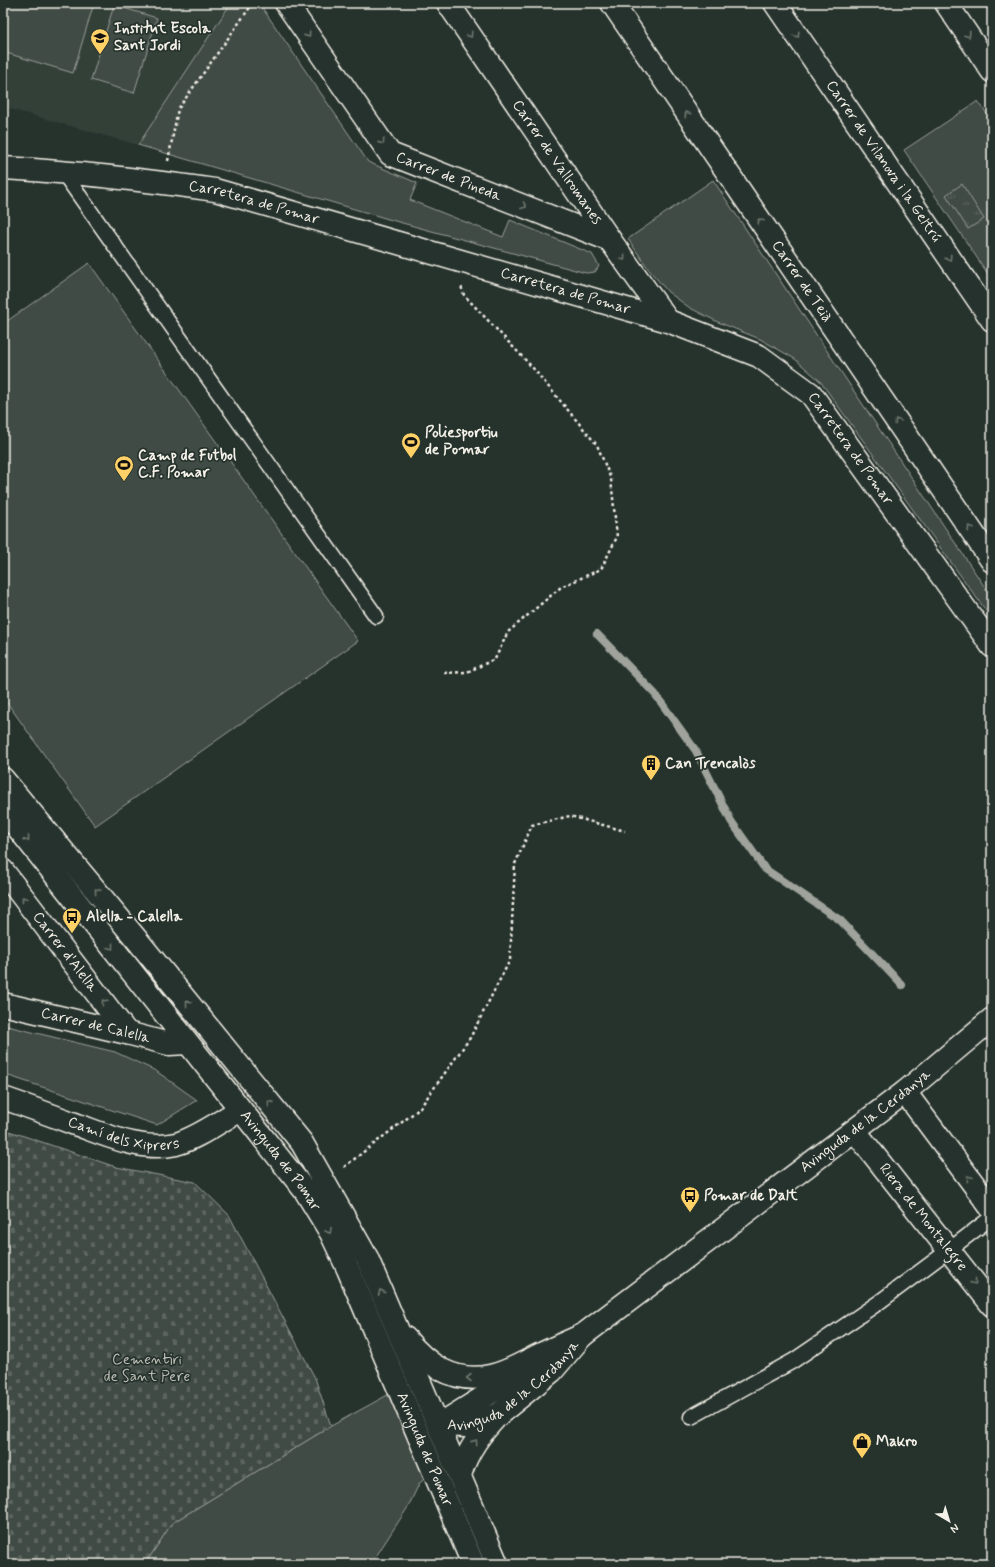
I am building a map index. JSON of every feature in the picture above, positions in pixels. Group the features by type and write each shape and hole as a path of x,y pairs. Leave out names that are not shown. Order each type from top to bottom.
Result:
{"street":[{"name":"Carrer de Pineda","path":"286,3 390,154 610,240"},
{"name":"Carrer de Vallromanes","path":"448,3 610,240 668,321"},
{"name":"Carrer de Teià","path":"612,3 992,561"},
{"name":"Carrer de Vilanova i la Geltrú","path":"775,3 992,320"},
{"path":"946,3 992,71"},
{"name":"Carretera de Pomar","path":"3,168 62,171 215,190 668,321 759,356 811,394 992,646"},
{"name":"Avinguda de Pomar","path":"3,779 138,941 302,1143 325,1181 367,1258 497,1564"},
{"name":"Avinguda de Pomar","path":"3,809 306,1192 331,1233 348,1269 473,1564"},
{"name":"Carrer d'Alella","path":"3,871 127,1033"},
{"path":"138,941 150,978 234,1079 240,1110 271,1125 325,1181"},
{"name":"Carrer de Calella","path":"3,1004 169,1044 187,1043"},
{"name":"Avinguda de la Cerdanya","path":"439,1425 583,1335 855,1131 905,1092 992,1019"},
{"path":"905,1092 992,1209"},
{"name":"Camí dels Xiprers","path":"3,1098 136,1144 159,1146 176,1144 194,1136 240,1110"},
{"name":"Riera de Montalegre","path":"855,1131 992,1305"},
{"path":"348,1269 375,1313 424,1418 439,1425 438,1449 486,1564"},
{"path":"395,1326 411,1346 432,1364 449,1374 462,1378 491,1376 511,1369 583,1335"},
{"name":"Avinguda de la Cerdanya","path":"439,1425 465,1426 499,1414 552,1371 583,1335"},
{"path":"460,1475 471,1447 481,1433 499,1414"}],"lane":[{"path":"62,171 376,616"},
{"path":"691,1417 793,1362 878,1303 992,1217"}],"path":[{"path":"165,183 168,156 178,110 253,3"},
{"path":"444,673 467,672 495,659 508,632 561,587 600,569 617,537 611,480 597,445 532,368 464,295 452,259"},
{"path":"325,1181 419,1109 470,1038 510,960 515,864 532,825 570,816 625,831"}],"shaded area":[{"name":"Institut Escola Sant Jordi","path":"3,3 231,3 138,145 3,107"}],"green space":[{"path":"3,3 94,3 73,73 3,52"},
{"path":"231,3 259,3 368,162 417,183 410,200 503,237 510,220 592,254 599,266 595,272 586,273 395,221 138,145"},
{"path":"114,5 157,18 134,93 91,80"},
{"path":"978,101 992,121 992,280 904,150"},
{"path":"713,180 992,598 992,619 820,381 795,359 760,339 718,322 690,308 668,292 650,271 628,239"},
{"path":"962,184 984,219 968,229 946,195"},
{"name":"Camp de Futbol C.F. Pomar","path":"89,263 358,641 95,826 3,697 3,324"},
{"path":"3,1025 115,1052 156,1071 197,1100 157,1125 3,1074"},
{"name":"Cementiri de Sant Pere","path":"3,1129 116,1167 195,1182 229,1215 315,1378 331,1426 172,1523 145,1564 3,1564"},
{"path":"393,1392 428,1475 419,1484 408,1507 371,1564 145,1564 172,1523 331,1426"}],"waterway":[{"path":"597,634 655,694 696,751 731,821 765,869 840,920 902,985"}],"place":[{"name":"Institut Escola Sant Jordi","path":"100,55"},
{"name":"Poliesportiu de Pomar","path":"411,459"},
{"name":"Camp de Futbol C.F. Pomar","path":"124,482"},
{"name":"Can Trencalòs","path":"651,781"},
{"name":"Alella - Calella","path":"72,934"},
{"name":"Pomar de Dalt","path":"690,1213"},
{"name":"Makro","path":"862,1459"}]}
